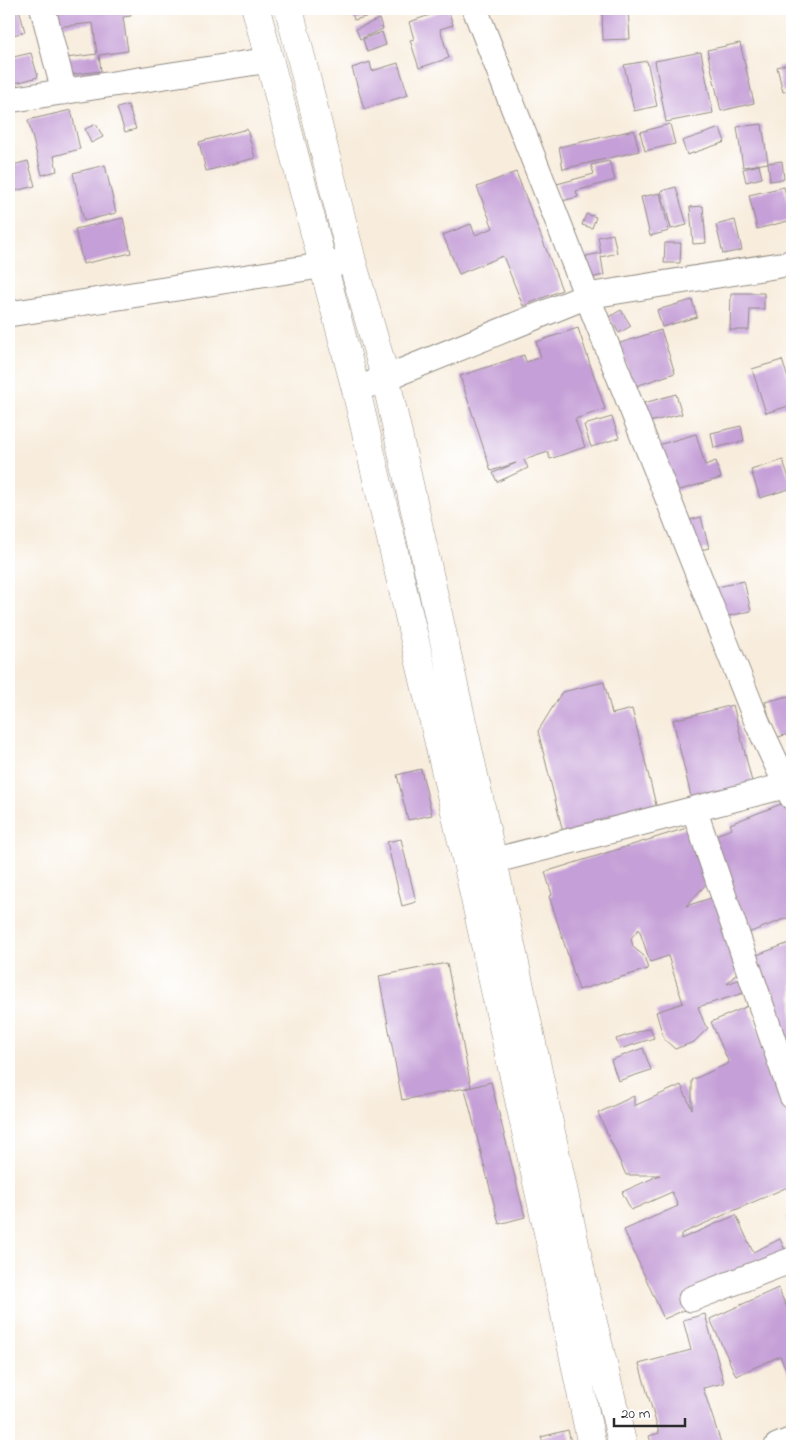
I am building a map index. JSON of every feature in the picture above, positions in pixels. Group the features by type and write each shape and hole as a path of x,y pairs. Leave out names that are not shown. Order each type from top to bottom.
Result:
{"main road":[{"path":"256,9 481,864 623,1446"},
{"path":"289,9 352,261 386,380 481,864 551,1246 592,1446"}],"street":[{"path":"43,9 64,92"},
{"path":"475,9 758,724 790,789 694,809 481,864"},
{"path":"9,100 268,60"},
{"path":"9,314 352,261"},
{"path":"356,390 386,380 587,296 792,263"},
{"path":"694,809 792,1096"},
{"path":"691,1299 792,1260"},
{"path":"777,1446 792,1440"}],"building":[{"path":"9,9 19,9 25,32 9,36"},
{"path":"54,9 130,9 131,16 123,17 128,51 99,55 101,71 68,75 66,58 97,54 93,23 56,27"},
{"path":"351,9 372,9 373,15 354,20"},
{"path":"448,9 453,25 440,29 449,58 419,68 410,40 414,39 409,22"},
{"path":"628,9 630,39 603,40 602,10"},
{"path":"379,19 383,29 360,39 356,29"},
{"path":"382,32 386,45 367,52 363,39"},
{"path":"740,43 754,103 721,111 707,50"},
{"path":"701,52 713,113 666,122 655,61"},
{"path":"31,53 38,77 9,85 9,58"},
{"path":"647,61 657,106 634,111 624,65"},
{"path":"370,62 372,71 398,63 408,95 364,109 352,68"},
{"path":"792,63 792,90 783,92 777,67"},
{"path":"128,105 136,129 125,132 117,108"},
{"path":"71,110 80,149 54,156 57,171 42,175 28,120"},
{"path":"96,124 103,137 91,143 85,129"},
{"path":"670,124 675,144 645,151 640,132"},
{"path":"762,124 768,163 743,167 737,127"},
{"path":"720,128 725,142 687,155 682,141"},
{"path":"247,129 255,158 206,171 199,142"},
{"path":"634,130 639,151 563,169 559,147"},
{"path":"28,161 35,186 15,191 9,166"},
{"path":"609,161 615,180 576,191 578,197 562,201 557,184 594,174 591,165"},
{"path":"782,161 784,179 770,181 768,163"},
{"path":"105,165 116,213 84,221 73,173"},
{"path":"759,165 762,178 746,182 743,169"},
{"path":"516,172 562,290 523,306 503,256 459,274 443,235 471,224 475,235 493,228 477,187"},
{"path":"676,187 687,225 671,229 661,191"},
{"path":"784,187 792,220 757,229 749,195"},
{"path":"660,193 669,231 650,236 641,197"},
{"path":"703,206 706,243 693,244 690,207"},
{"path":"586,214 596,217 592,228 582,225"},
{"path":"123,218 131,253 83,264 75,229"},
{"path":"735,220 742,250 723,254 716,225"},
{"path":"613,234 617,253 601,257 604,275 591,278 586,256 601,253 598,237"},
{"path":"665,243 681,243 680,263 664,263"},
{"path":"731,293 764,293 764,309 750,309 749,330 730,330"},
{"path":"692,300 697,317 662,327 657,310"},
{"path":"621,310 631,326 619,333 609,317"},
{"path":"578,328 605,409 575,419 585,447 550,459 548,452 524,460 528,468 497,482 493,473 516,463 491,471 460,376 524,355 526,362 541,357 536,342"},
{"path":"661,330 675,373 633,387 620,343"},
{"path":"782,360 792,390 792,405 766,413 752,369"},
{"path":"676,394 682,414 649,422 644,403"},
{"path":"612,417 619,438 591,447 584,425"},
{"path":"741,426 744,441 714,448 711,433"},
{"path":"696,434 705,465 716,461 721,478 673,492 658,445"},
{"path":"783,460 792,488 760,498 751,470"},
{"path":"701,517 709,548 693,552 685,521"},
{"path":"744,581 751,611 720,618 713,588"},
{"path":"604,682 612,714 632,709 659,817 565,840 538,731 562,692"},
{"path":"792,695 792,733 775,738 765,702"},
{"path":"733,705 754,790 693,805 673,720"},
{"path":"792,752 792,785 784,755"},
{"path":"421,769 432,815 408,820 397,775"},
{"path":"789,801 792,809 792,916 748,933 710,837 732,829 730,824"},
{"path":"693,826 710,880 686,906 714,897 740,969 727,984 738,980 750,991 698,1007 708,1028 694,1042 675,1049 664,1039 656,1012 683,1003 668,956 650,962 639,929 631,938 633,947 644,956 648,969 579,990 549,896 552,895 545,872"},
{"path":"401,839 416,902 402,906 387,842"},
{"path":"792,942 792,1036 786,1038 754,956"},
{"path":"447,963 471,1087 402,1100 379,976"},
{"path":"748,1006 765,1044 761,1046 792,1114 792,1185 681,1234 681,1239 736,1215 753,1252 780,1239 791,1263 664,1319 624,1230 678,1206 672,1192 631,1210 622,1192 660,1175 626,1175 598,1113 634,1096 634,1106 681,1085 692,1109 692,1080 729,1063 711,1022"},
{"path":"650,1028 654,1038 620,1049 616,1039"},
{"path":"792,1040 792,1074 783,1044"},
{"path":"643,1048 651,1070 618,1081 611,1060"},
{"path":"491,1082 525,1217 499,1224 465,1089"},
{"path":"792,1216 792,1236 787,1217"},
{"path":"778,1288 792,1319 792,1383 780,1356 736,1376 710,1319"},
{"path":"705,1314 724,1383 703,1388 722,1446 652,1446 649,1436 659,1433 639,1364 691,1350 683,1320"},
{"path":"568,1430 572,1446 544,1446 541,1437"}]}
